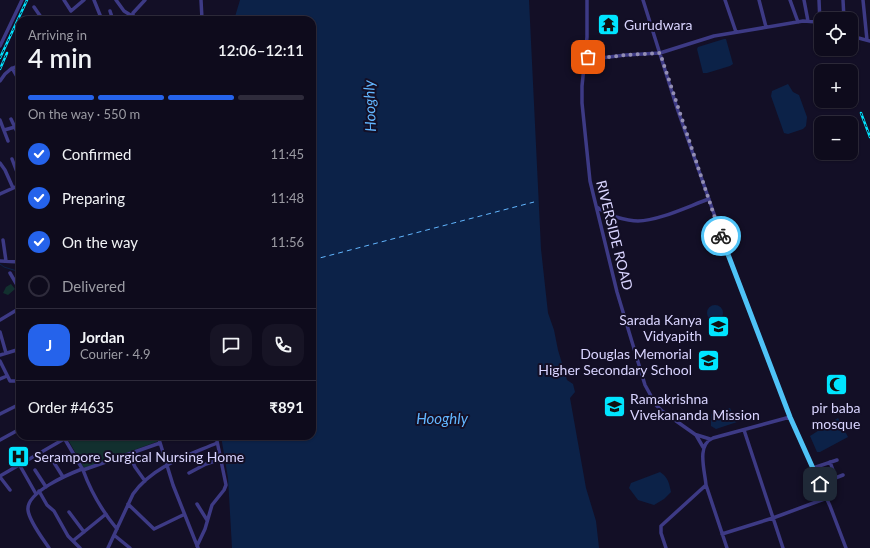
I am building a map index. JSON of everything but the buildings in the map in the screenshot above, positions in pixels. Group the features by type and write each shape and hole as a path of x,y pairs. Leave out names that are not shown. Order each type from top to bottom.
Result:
{"street":[{"path":"0,46 22,0"},
{"path":"64,0 71,11 84,0"},
{"path":"94,0 100,16"},
{"path":"116,0 130,16"},
{"path":"132,16 133,12 145,0"},
{"path":"200,0 202,16"},
{"name":"RIVERSIDE ROAD","path":"587,0 588,22 582,103 590,181 617,292 648,392 662,411 696,435 703,447"},
{"path":"642,0 727,251 790,417 827,498 846,548"},
{"path":"725,0 736,32"},
{"path":"759,0 766,27"},
{"path":"790,0 798,22"},
{"path":"804,0 808,22"},
{"path":"819,0 820,12"},
{"path":"843,0 844,12"},
{"path":"858,38 869,41 863,0"},
{"path":"34,7 40,16"},
{"path":"110,11 112,16"},
{"path":"584,68 587,62 592,59 660,53 714,36 798,22 814,22"},
{"path":"586,54 592,59"},
{"path":"0,81 5,74 16,67"},
{"path":"13,68 16,74"},
{"path":"0,120 8,141"},
{"path":"4,130 15,127 11,120"},
{"path":"12,159 16,170"},
{"path":"0,163 6,170 13,188"},
{"path":"0,194 16,187"},
{"path":"596,207 604,213 633,221 641,221 669,214 709,199"},
{"path":"3,240 6,261"},
{"path":"0,261 16,262"},
{"path":"10,273 16,283"},
{"path":"0,320 16,310"},
{"path":"0,332 6,353"},
{"path":"0,355 16,350"},
{"path":"0,361 10,382 16,381"},
{"path":"0,379 7,376"},
{"path":"0,414 16,406"},
{"path":"696,435 710,439 790,417"},
{"path":"744,430 783,548"},
{"path":"0,440 16,431"},
{"path":"710,439 703,447 706,485 727,548"},
{"path":"10,490 1,474 61,440"},
{"path":"65,440 91,490 117,529"},
{"path":"159,440 183,515 197,547"},
{"path":"197,547 205,529 212,505 224,490 226,485 217,440"},
{"path":"49,548 28,512 30,504 38,492 63,477 160,443"},
{"path":"108,548 133,494 145,480 166,465 217,443"},
{"path":"129,454 135,467 145,480"},
{"path":"189,473 206,464 220,459"},
{"path":"813,468 837,460"},
{"path":"53,461 63,477"},
{"path":"830,462 836,478"},
{"path":"19,464 47,505 54,511 68,536 74,540 80,548"},
{"path":"36,470 46,487"},
{"path":"820,484 843,474"},
{"path":"666,548 661,532 661,526 706,485"},
{"path":"698,492 708,494"},
{"path":"722,534 773,518 827,498"},
{"path":"128,504 154,529 183,515"},
{"path":"197,504 207,520"},
{"path":"69,512 84,532"},
{"path":"74,540 106,514"},
{"path":"114,535 130,548"}],"green space":[{"path":"11,284 15,289 8,295 3,293 6,287"},
{"path":"68,440 159,441 84,468"}],"water":[{"name":"Hooghly","path":"240,0 529,0 541,249 548,313 567,380 573,384 575,392 570,398 586,488 596,521 599,548 232,548 228,478 222,440 316,440 316,16 235,16"},
{"path":"726,39 733,64 703,73 697,49 698,47"},
{"path":"788,84 793,92 799,95 807,117 806,126 803,129 788,134 784,133 771,96 772,91"},
{"path":"712,305 718,305 723,310 721,319 718,321 712,321 707,316 707,310"},
{"path":"730,408 737,422 716,429 711,426 711,414"},
{"path":"838,418 848,437 820,452 817,452 810,436"},
{"path":"660,472 669,483 671,492 664,499 654,505 638,500 629,488 631,483"}],"waterway":[{"path":"0,264 4,267 16,271"}],"ferry route":[{"path":"316,259 534,202"}],"railway":[{"path":"20,16 27,0"},
{"path":"0,58 16,24"},
{"path":"0,69 7,53"},
{"path":"861,113 870,137"}],"way so far":[{"path":"588,57 592,59 660,53 677,108 721,236"}],"place":[{"name":"Gurudwara","path":"609,24"},
{"name":"Sarada Kanya Vidyapith","path":"718,327"},
{"name":"Douglas Memorial Higher Secondary School","path":"708,361"},
{"name":"pir baba mosque","path":"836,385"},
{"name":"Ramakrishna Vivekananda Mission","path":"614,406"},
{"name":"Serampore Surgical Nursing Home","path":"19,456"}],"route":[{"path":"721,236 790,417 820,484"}]}
